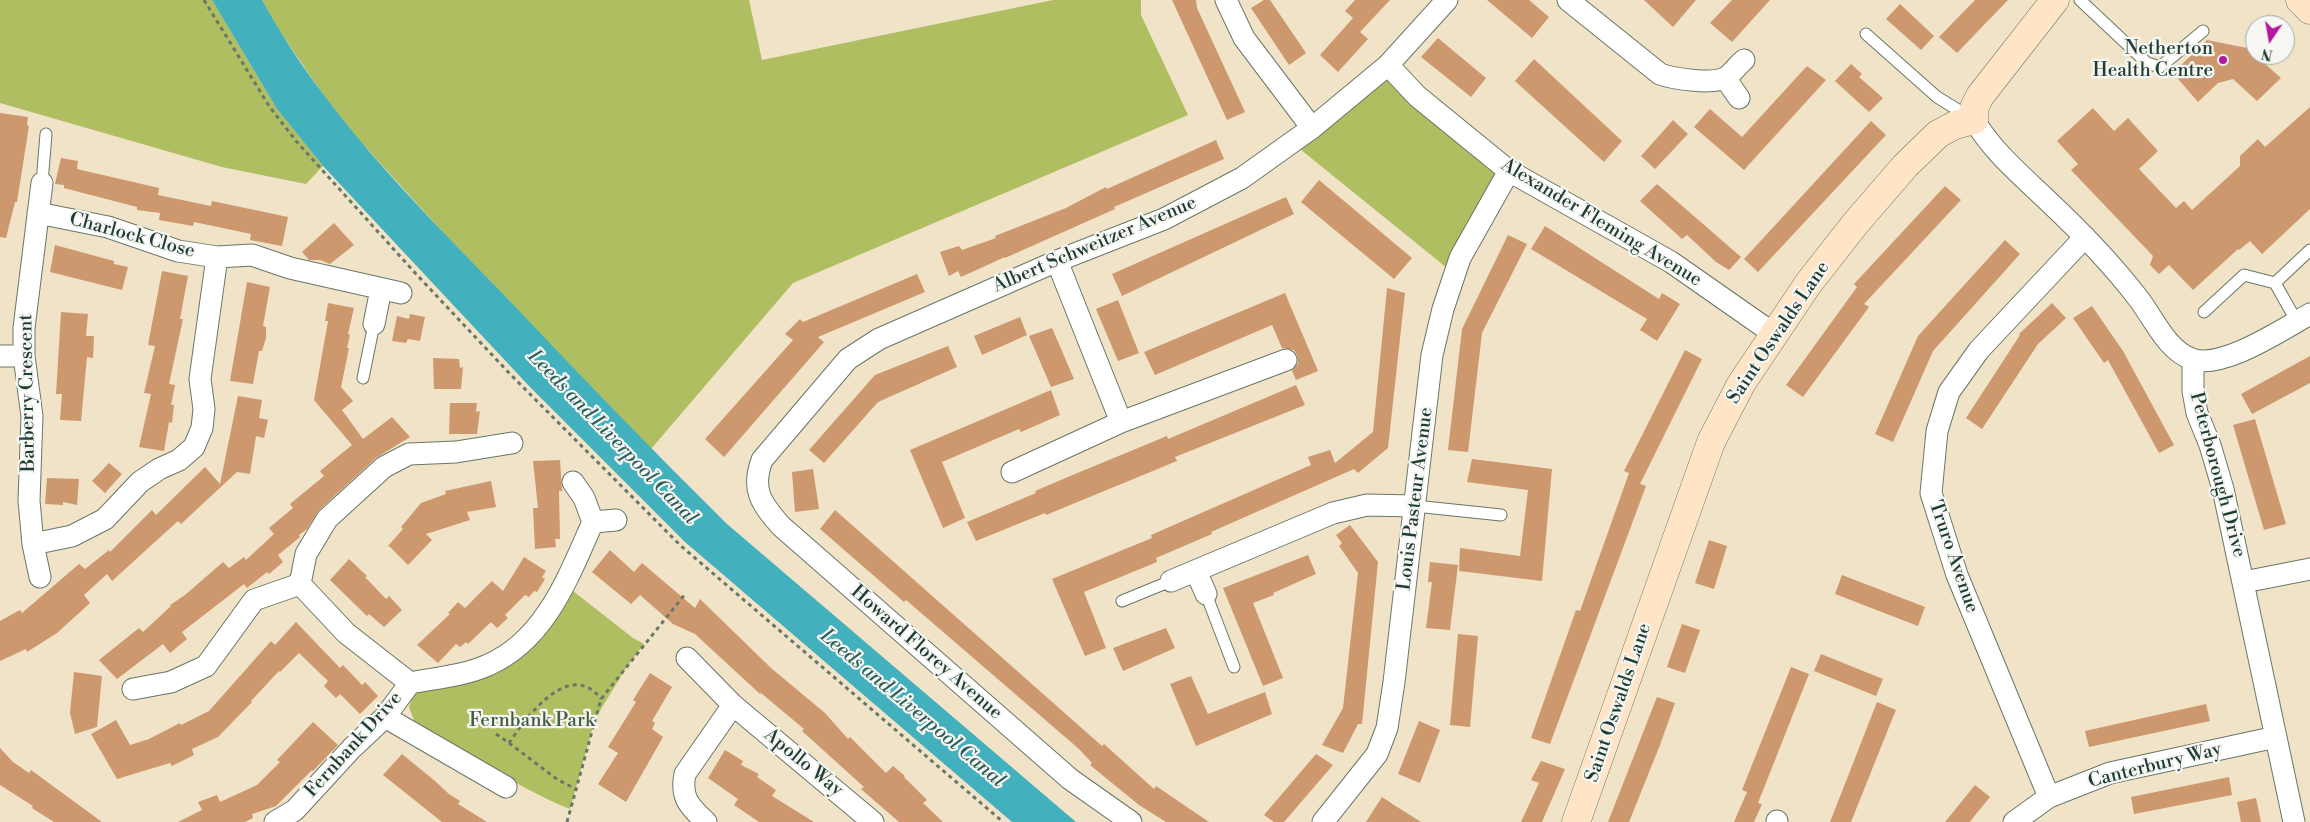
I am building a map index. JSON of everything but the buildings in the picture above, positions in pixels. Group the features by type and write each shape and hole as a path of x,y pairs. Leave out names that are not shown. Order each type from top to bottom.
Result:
{"street":[{"path":"1226,0 1244,38 1312,128"},
{"name":"Albert Schweitzer Avenue","path":"762,460 848,359 879,339 1057,261 1164,219 1242,178 1312,128 1388,65 1447,0"},
{"path":"1568,0 1660,74 1674,79 1725,78 1744,60"},
{"path":"2055,0 1980,96 1974,108 1974,120 1993,148 2085,237 2137,297 2180,353 2194,360 2214,360 2227,357 2303,318"},
{"path":"2300,0 2310,10"},
{"name":"Alexander Fleming Avenue","path":"1388,65 1417,96 1509,171 1671,262 1774,334"},
{"path":"1725,78 1739,98"},
{"name":"Saint Oswalds Lane","path":"1576,822 1711,442 1741,384 1808,284 1855,224 1905,166 1938,134 1955,125 1974,120"},
{"name":"Louis Pasteur Avenue","path":"1323,822 1377,754 1387,728 1432,356 1443,309 1460,258 1509,171"},
{"name":"Barberry Crescent","path":"40,577 33,544 29,483 32,416 24,356 24,328 42,183"},
{"name":"Charlock Close","path":"38,213 108,227 178,251 217,258 252,254 290,268 402,293"},
{"name":"Truro Avenue","path":"2049,797 1957,575 1930,493 1937,431 1949,392 1979,350 2085,237"},
{"path":"33,544 72,536 105,519 140,482 159,469 179,460 194,447 202,428 204,409 200,379 217,258"},
{"path":"1057,261 1121,422"},
{"path":"374,324 381,289"},
{"path":"0,356 24,356"},
{"path":"1012,472 1121,422 1286,360"},
{"name":"Peterborough Drive","path":"2194,360 2193,391 2197,413 2210,445 2223,489 2294,822"},
{"path":"133,689 170,682 206,666 254,600 300,584 306,554 327,520 384,467 409,454 456,452 512,443"},
{"name":"Howard Florey Avenue","path":"762,460 757,474 758,489 763,506 781,526 1070,779 1132,822"},
{"path":"410,683 486,666 500,659 526,640 555,602 571,574 593,522 584,498 573,482"},
{"path":"1171,581 1354,506 1415,506"},
{"path":"593,522 616,520"},
{"path":"2244,582 2310,569"},
{"path":"1196,571 1206,594"},
{"name":"Fernbank Drive","path":"285,819 352,748 385,717 410,683 346,633 300,584"},
{"name":"Apollo Way","path":"687,658 733,705 873,822"},
{"path":"706,822 689,806 682,787 685,774 733,705"},
{"path":"385,717 506,787"},
{"name":"Canterbury Way","path":"2014,822 2049,797 2110,773 2276,737"}],"lane":[{"path":"2080,0 2148,64 2160,67 2203,31"},
{"path":"1866,34 1937,97 1974,120"},
{"path":"42,183 46,134"},
{"path":"2275,284 2310,250"},
{"path":"2204,312 2244,274 2275,284 2303,318"},
{"path":"363,378 374,324"},
{"path":"1415,506 1501,515"},
{"path":"1122,601 1171,581"},
{"path":"1206,594 1234,668"}],"path":[{"path":"204,0 268,106 296,141 417,275 510,374 681,546 1003,822"},
{"path":"567,822 601,699 686,593"},
{"path":"509,743 531,712 563,686 579,683 593,688 601,699"},
{"path":"496,734 558,780 576,789"}],"green space":[{"path":"0,0 212,0 277,109 323,166 306,184 222,167 0,103"},
{"path":"262,0 749,0 762,60 1053,0 1141,0 1141,15 1188,115 793,283 651,449 451,241 359,140 326,99 275,24"},
{"path":"1387,70 1502,172 1452,272 1295,145"},
{"name":"Fernbank Park","path":"573,591 633,638 644,644 626,668 595,719 570,809 510,780 415,723 409,707 414,691 475,676 505,666 518,659 543,637"}],"water":[{"name":"Leeds and Liverpool Canal","path":"212,0 262,0 286,41 313,80 372,155 404,191 670,467 727,524 1076,822 1012,822 685,542 529,386 323,166 277,109"}],"place":[{"name":"Netherton Health Centre","path":"2223,60"}]}
